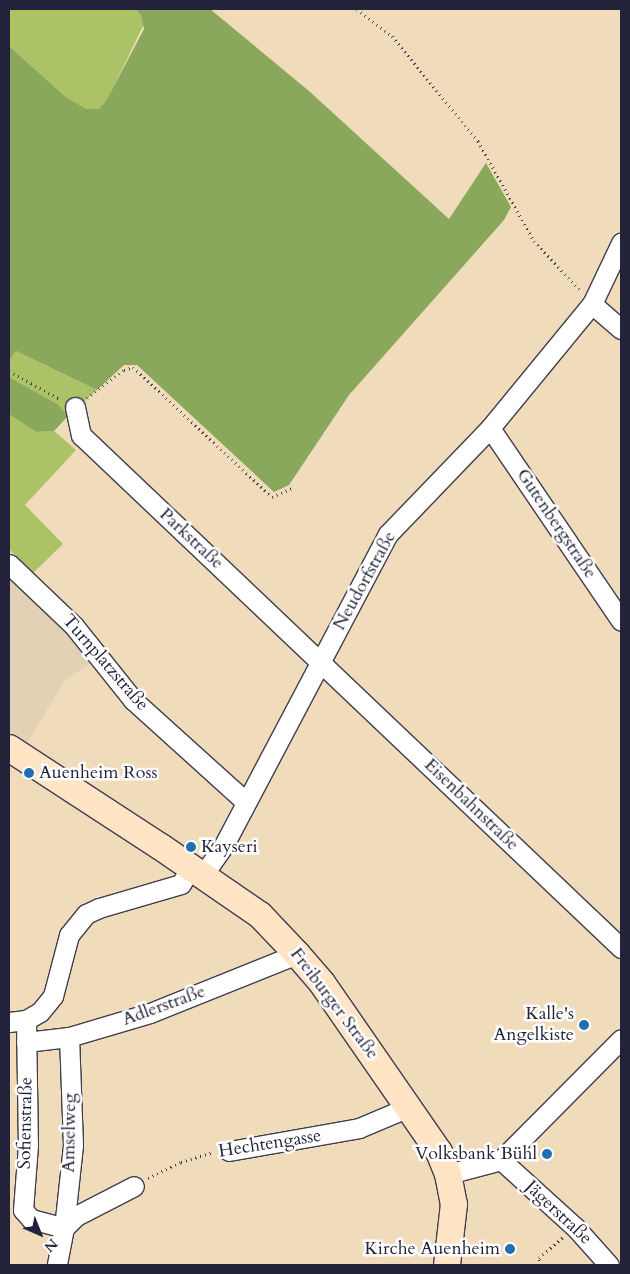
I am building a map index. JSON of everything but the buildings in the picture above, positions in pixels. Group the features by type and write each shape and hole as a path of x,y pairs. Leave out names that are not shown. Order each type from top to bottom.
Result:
{"street":[{"name":"Neudorfstraße","path":"18,1021 40,1012 53,996 69,935 86,914 99,908 181,884 197,871 225,842 388,534 490,428 592,304 621,243"},
{"path":"592,304 621,330"},
{"name":"Parkstraße","path":"75,407 81,434 321,662"},
{"name":"Gutenbergstraße","path":"490,428 621,621"},
{"name":"Turnplatzstraße","path":"9,564 74,626 133,700 246,802"},
{"name":"Eisenbahnstraße","path":"321,662 621,948"},
{"name":"Freiburger Straße","path":"9,748 197,871 260,915 322,982 439,1152 448,1174 454,1204 447,1265"},
{"name":"Adlerstraße","path":"26,1042 69,1037 150,1013 298,954"},
{"name":"Sofienstraße","path":"18,1021 26,1042 28,1145 23,1210 31,1219 64,1228"},
{"name":"Amselweg","path":"64,1228 73,1145 69,1037"},
{"path":"448,1174 501,1160 621,1038"},
{"name":"Hechtengasse","path":"230,1151 340,1132 376,1122 409,1107"},
{"name":"Jägerstraße","path":"501,1160 575,1227 609,1265"},
{"path":"57,1265 64,1228 76,1216 134,1186"}],"path":[{"path":"357,9 392,36 472,134 534,241 592,304"},
{"path":"9,371 75,407 124,370 133,367 272,497 292,488"},
{"name":"Hechtengasse","path":"134,1186 180,1162 204,1154 230,1151"},
{"path":"540,1265 540,1258 575,1227"}],"shaded area":[{"path":"9,549 33,573 95,660 64,681 24,749 9,739"}],"green space":[{"path":"9,9 135,9 141,15 144,24 106,102 99,109 87,109 67,98 9,46"},
{"path":"135,9 210,9 309,91 449,219 486,163 511,207 504,220 349,395 289,485 274,492 137,365 124,365 97,390 16,351 9,361 9,46 67,98 87,109 99,109 106,101 144,29 141,15"},
{"path":"16,351 97,390 68,416 59,405 9,377 9,361"},
{"path":"9,377 59,405 68,416 54,431 36,432 9,414"},
{"path":"9,414 36,432 54,431 76,450 25,505 63,544 33,573 9,549"}],"place":[{"name":"Auenheim Ross","path":"29,773"},
{"name":"Kayseri","path":"191,847"},
{"name":"Kalle's Angelkiste","path":"584,1025"},
{"name":"Volksbank Bühl","path":"547,1154"},
{"name":"Kirche Auenheim","path":"510,1249"}]}
